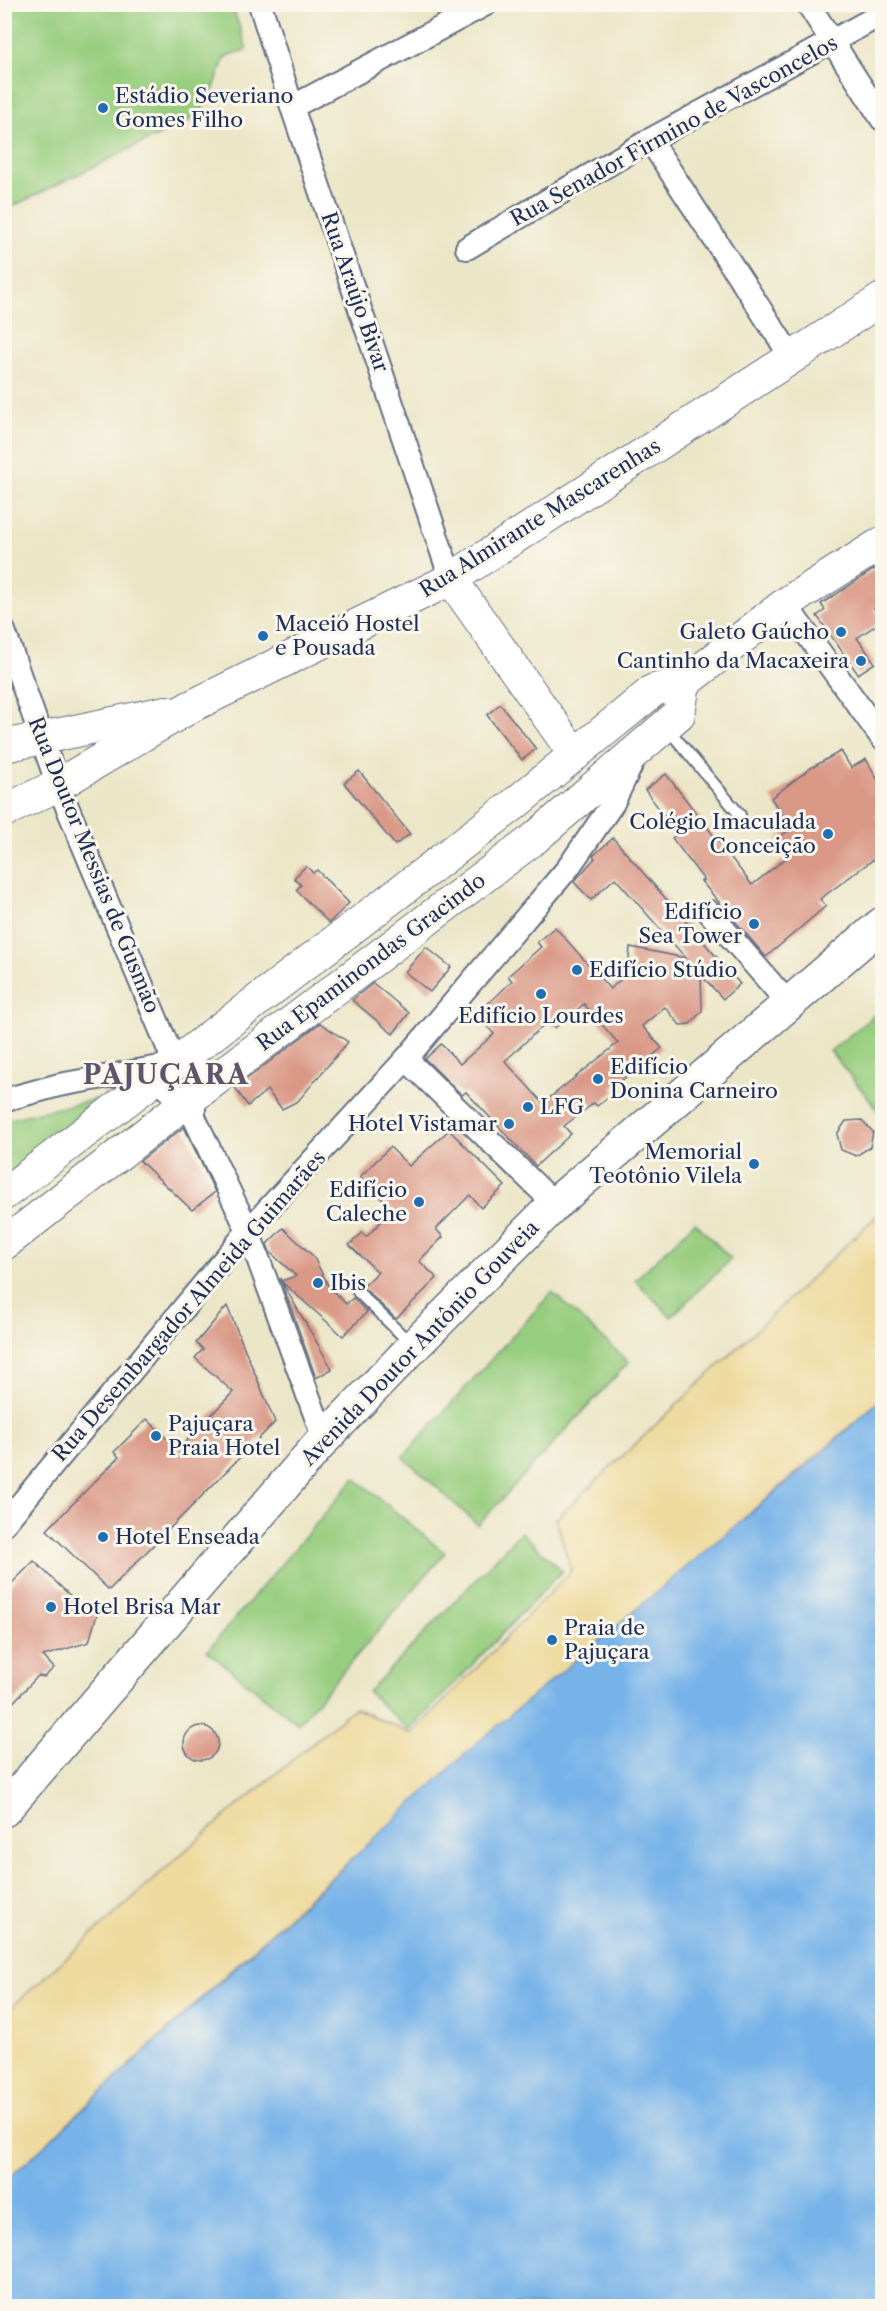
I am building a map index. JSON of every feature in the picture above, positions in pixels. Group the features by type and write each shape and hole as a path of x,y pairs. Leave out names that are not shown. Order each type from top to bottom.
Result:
{"main road":[{"name":"Avenida Doutor Antônio Gouveia","path":"4,1810 324,1438 414,1346 555,1204 882,924"}],"street":[{"name":"Rua Araújo Bivar","path":"260,4 292,107 451,579"},
{"path":"292,107 486,4"},
{"path":"808,4 882,119"},
{"name":"Rua Senador Firmino de Vasconcelos","path":"466,248 650,140 882,14"},
{"path":"650,140 792,358"},
{"name":"Rua Almirante Mascarenhas","path":"9,798 58,785 190,707 451,579 882,299"},
{"name":"Rua Epaminondas Gracindo","path":"4,1194 575,755 654,690 684,683 785,604 882,543"},
{"path":"451,579 575,755"},
{"path":"785,604 882,738"},
{"name":"Rua Doutor Messias de Gusmão","path":"4,631 58,785 175,1064"},
{"name":"Rua Epaminondas Gracindo","path":"4,1244 194,1096 535,838 679,714 684,683"},
{"path":"4,746 190,707"},
{"name":"Rua Desembargador Almeida Guimarães","path":"4,1524 248,1231 406,1059 594,834 613,803 638,750"},
{"path":"709,912 788,1003"},
{"path":"406,1059 555,1204"},
{"path":"175,1064 167,1077 168,1089 179,1098 194,1096 194,1117 248,1231 324,1438"},
{"path":"4,1100 59,1085 175,1064"}],"lane":[{"path":"666,726 740,815"},
{"path":"357,1292 414,1346"}],"green space":[{"name":"Estádio Severiano Gomes Filho","path":"4,5 232,5 247,49 225,57 210,99 194,118 5,210"},
{"path":"882,1009 882,1115 830,1051"},
{"path":"97,1099 5,1177 5,1120"},
{"path":"695,1222 731,1259 671,1317 635,1280"},
{"path":"552,1292 629,1362 478,1525 403,1457"},
{"path":"355,1478 445,1553 298,1724 207,1651"},
{"path":"521,1532 562,1571 409,1731 368,1692"}],"sand":[{"name":"Praia de Pajuçara","path":"882,1211 882,1398 313,1893 5,2182 5,2013 196,1841 354,1708 412,1734 571,1571 556,1519"}],"water":[{"path":"882,1398 882,2306 5,2306 5,2182 478,1742 821,1454"}],"building":[{"path":"879,566 882,571 882,603 874,608 882,621 857,638 875,663 858,674 817,616 825,610 821,604"},
{"path":"500,704 536,749 522,760 487,715"},
{"path":"841,751 851,768 866,759 882,787 882,812 876,816 882,826 882,853 820,899 826,906 766,957 701,881 704,880 672,838 678,834 645,790 666,774 752,885 790,855 778,838 791,829 771,798 811,768"},
{"path":"359,771 410,834 395,845 344,783"},
{"path":"613,838 740,984 723,999 701,975 702,1011 690,1024 680,1025 665,1007 642,1026 662,1048 612,1088 615,1091 597,1106 594,1103 564,1126 571,1134 536,1166 466,1092 462,1095 425,1059 441,1044 460,1064 494,1034 476,1015 512,981 508,976 541,947 537,942 555,927 610,989 635,967 629,959 630,947 686,958 615,878 591,900 574,882 595,858 593,856","holes":["584,1004 618,1043 543,1103 505,1061 548,1021 555,1028"]},
{"path":"306,866 313,873 317,870 349,903 329,923 296,890 301,885 294,878"},
{"path":"426,947 451,967 430,992 405,972"},
{"path":"373,983 409,1013 393,1034 352,1000"},
{"path":"320,1023 348,1042 298,1101 282,1109 267,1090 248,1106 235,1088"},
{"path":"862,1120 873,1132 870,1147 856,1156 841,1150 837,1134 846,1121"},
{"path":"184,1127 215,1192 192,1210 140,1161"},
{"path":"449,1130 505,1186 481,1208 470,1195 436,1229 443,1237 419,1261 437,1278 396,1319 363,1287 378,1272 349,1245 362,1233 366,1237 393,1210 360,1177 390,1147 409,1166"},
{"path":"283,1228 313,1256 329,1287 346,1304 353,1298 367,1312 343,1336 282,1282 332,1369 316,1378 281,1281 296,1276 270,1252 267,1244"},
{"path":"227,1306 275,1422 109,1590 47,1530 119,1457 114,1452 147,1419 178,1450 233,1392 195,1358 203,1349 196,1343"},
{"path":"34,1561 84,1609 88,1606 97,1614 89,1642 43,1656 54,1668 44,1677 38,1676 4,1712 4,1591"},
{"path":"201,1726 213,1731 218,1743 213,1755 201,1760 189,1755 184,1743 189,1731"}],"place":[{"name":"Estádio Severiano Gomes Filho","path":"103,108"},
{"name":"Galeto Gaúcho","path":"841,632"},
{"name":"Maceió Hostel e Pousada","path":"263,636"},
{"name":"Cantinho da Macaxeira","path":"861,661"},
{"name":"Colégio Imaculada Conceição","path":"828,834"},
{"name":"Edifício Sea Tower","path":"754,924"},
{"name":"Edifício Stúdio","path":"577,970"},
{"name":"Edifício Lourdes","path":"541,994"},
{"name":"Edifício Donina Carneiro","path":"598,1079"},
{"name":"LFG","path":"528,1107"},
{"name":"Hotel Vistamar","path":"509,1124"},
{"name":"Memorial Teotônio Vilela","path":"754,1164"},
{"name":"Edifício Caleche","path":"419,1202"},
{"name":"Ibis","path":"318,1283"},
{"name":"Pajuçara Praia Hotel","path":"156,1436"},
{"name":"Hotel Enseada","path":"103,1537"},
{"name":"Hotel Brisa Mar","path":"51,1607"},
{"name":"Praia de Pajuçara","path":"552,1640"}],"district":[{"name":"PAJUÇARA","path":"166,1075"}]}
